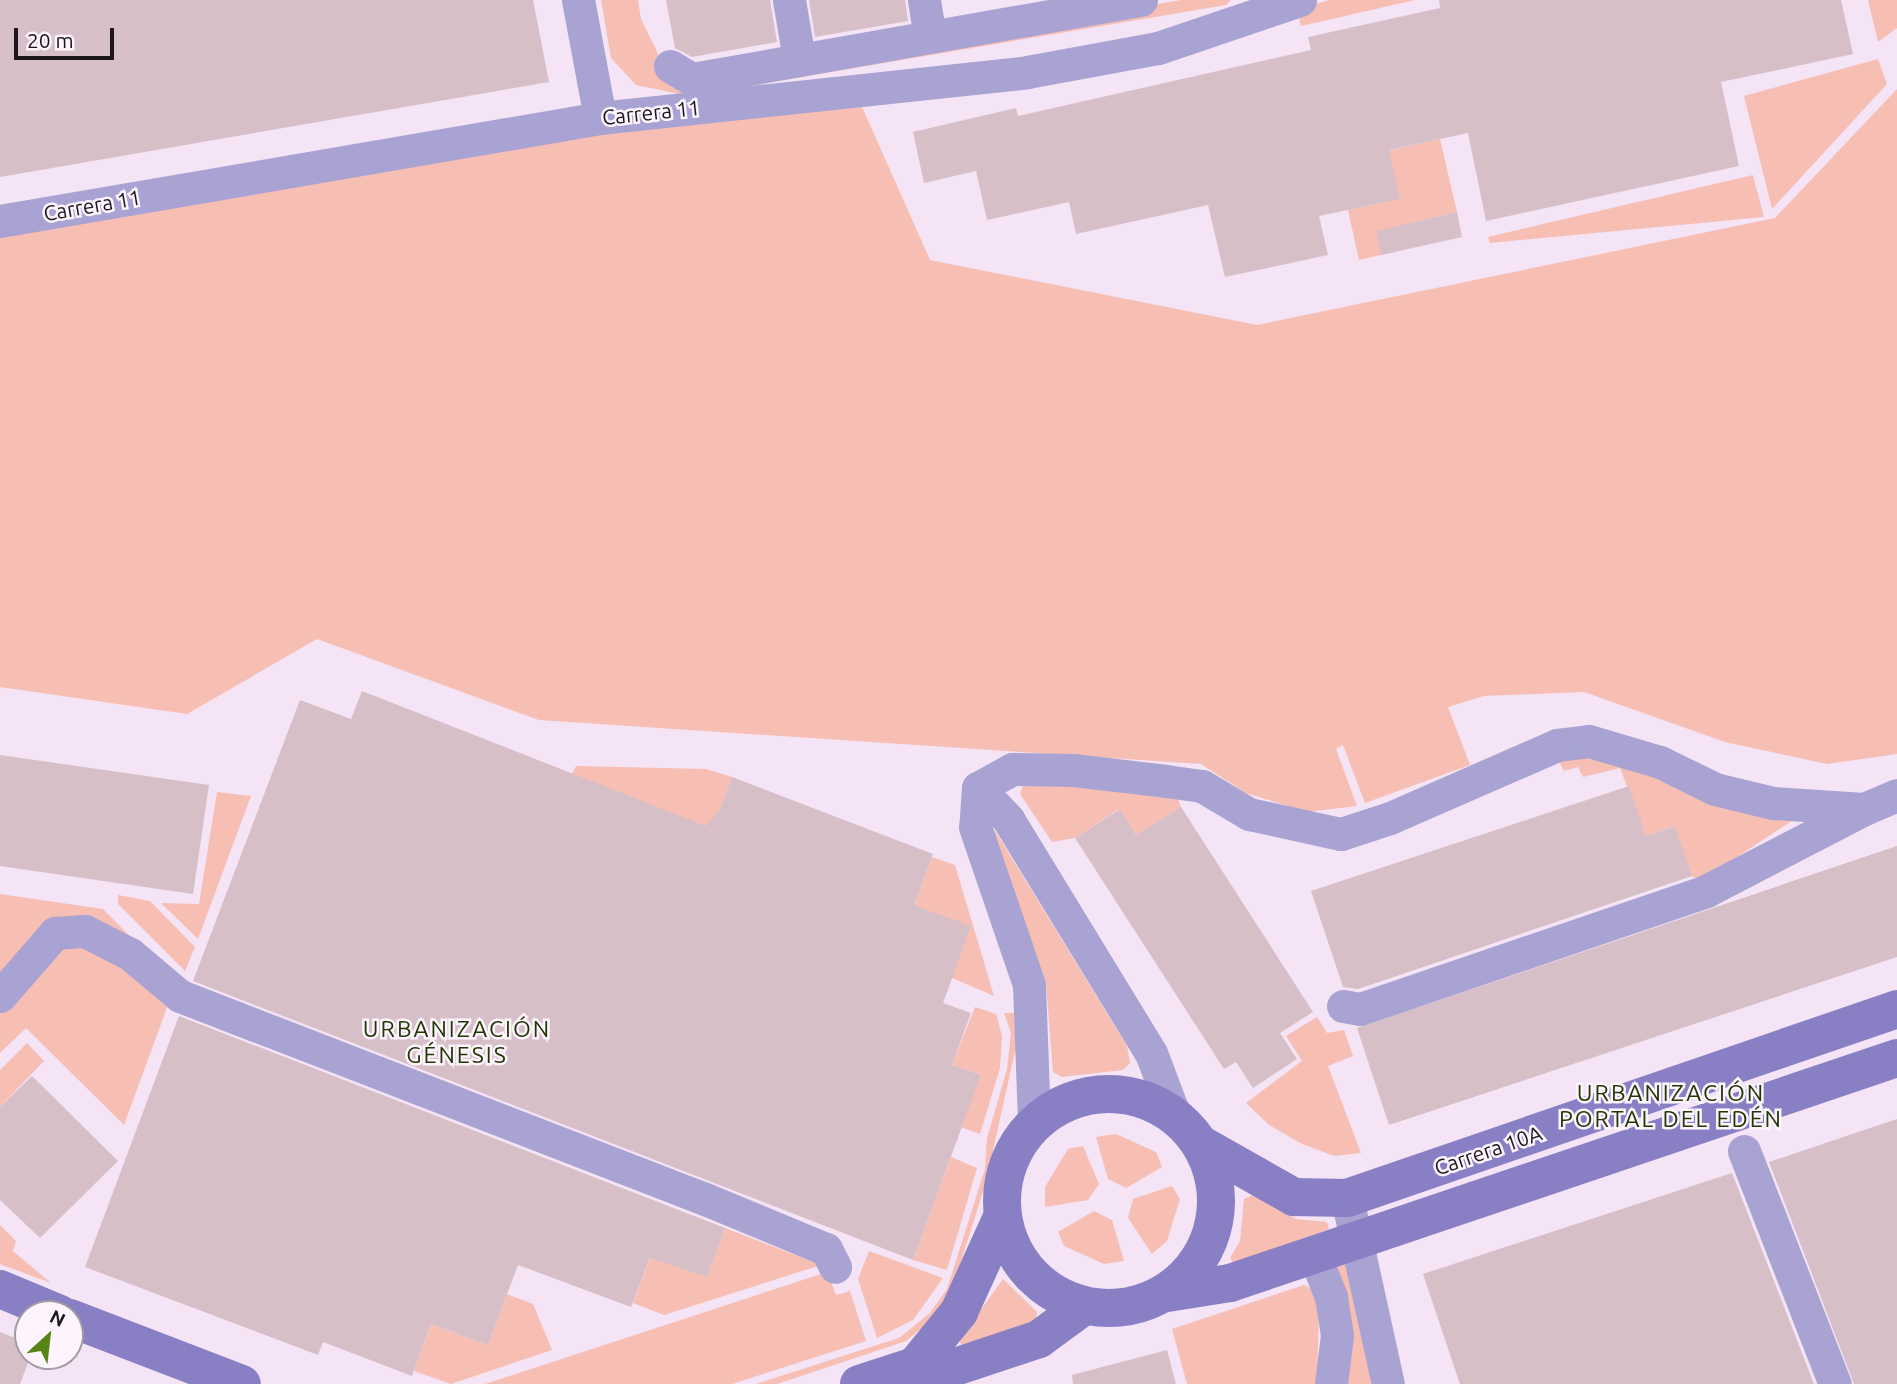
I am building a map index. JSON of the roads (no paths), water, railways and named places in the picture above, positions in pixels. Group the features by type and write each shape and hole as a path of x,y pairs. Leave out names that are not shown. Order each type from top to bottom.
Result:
{"street":[{"path":"579,0 600,118"},
{"path":"789,0 799,60"},
{"path":"924,0 930,37"},
{"path":"670,66 692,79 930,37 1065,7 1141,0"},
{"name":"Carrera 11","path":"0,221 600,118 1027,72 1158,48 1300,0"},
{"path":"978,788 1012,769 1073,770 1166,781 1202,786 1249,814 1341,834 1390,818 1557,746 1589,741 1660,762 1715,789 1773,803 1864,809"},
{"path":"978,788 1008,819 1151,1053 1174,1114 1202,1145 1217,1185 1215,1227 1197,1265 1167,1293"},
{"path":"978,788 975,827 1029,985 1034,1123"},
{"path":"1343,1006 1360,1009 1706,891 1864,809 1897,795"},
{"path":"0,996 55,933 85,931 130,954 180,996 717,1204 826,1249 835,1267"},
{"name":"Carrera 10A","path":"1202,1145 1294,1197 1347,1198 1897,1010"},
{"path":"1002,1217 1017,1257 1046,1288 1084,1306 1127,1308 1167,1293 1230,1283 1897,1058"},
{"path":"918,1375 959,1312 1002,1217 1004,1175 1022,1137 1034,1123 1053,1108 1093,1094 1135,1096 1174,1114"},
{"path":"1744,1151 1835,1384"},
{"path":"1347,1198 1388,1384"},
{"path":"1314,1254 1331,1297 1337,1335 1331,1384"},
{"path":"0,1289 26,1300"},
{"path":"859,1384 952,1368 1039,1339 1084,1306"},
{"path":"84,1323 242,1384"}],"district":[{"name":"URBANIZACIÓN GÉNESIS","path":"457,1042"},
{"name":"URBANIZACIÓN PORTAL DEL EDÉN","path":"1671,1106"}]}
